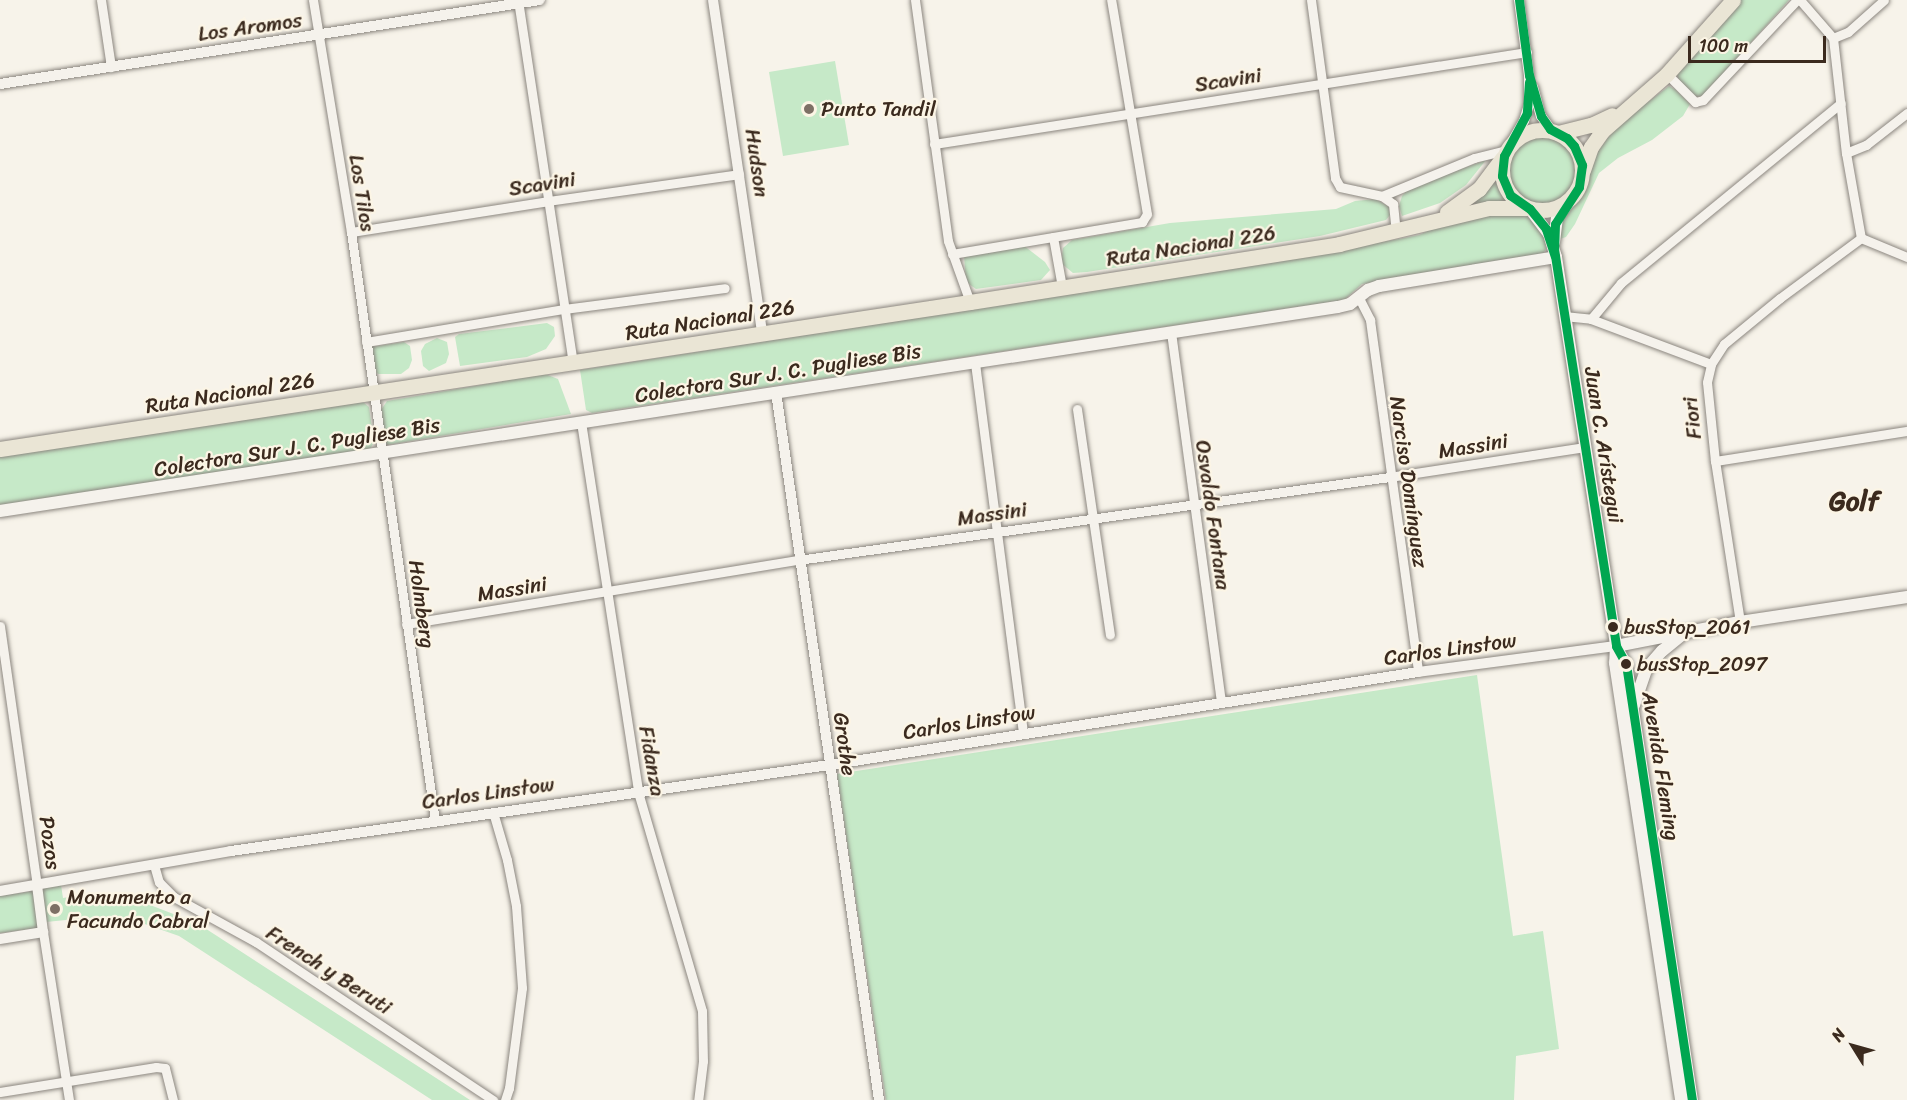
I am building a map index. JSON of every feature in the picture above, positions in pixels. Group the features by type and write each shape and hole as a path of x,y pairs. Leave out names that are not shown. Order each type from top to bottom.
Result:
{"highway":[{"name":"Ruta Nacional 226","path":"0,449 573,364 1340,244 1489,208 1554,209 1573,196 1591,147 1627,106 1667,74 1733,0"},
{"name":"Ruta Nacional 226","path":"1425,222 1464,201 1486,181 1507,150 1529,132 1555,132 1591,125 1627,106"},
{"path":"1555,132 1567,138 1579,155 1582,176"},
{"path":"1507,150 1502,166 1505,186 1517,202 1528,208"}],"main road":[{"name":"Juan C. Arístegui","path":"1573,196 1555,224 1555,253 1616,646"},
{"name":"Juan C. Arístegui","path":"1528,208 1546,229 1555,253"},
{"name":"Colectora Sur J. C. Pugliese Bis","path":"0,511 1338,307 1379,286 1555,253"},
{"name":"Carlos Linstow","path":"1616,646 1740,622 1907,597"},
{"path":"1633,715 1637,692 1647,668 1662,651 1688,632"},
{"name":"Avenida Fleming","path":"1616,646 1626,664 1692,1100"},
{"name":"Avenida Fleming","path":"1616,646 1615,663 1681,1100"}],"street":[{"path":"101,0 111,67"},
{"name":"Los Tilos","path":"313,0 351,232 372,393"},
{"name":"Los Aromos","path":"0,84 540,0"},
{"name":"Hudson","path":"713,0 762,333"},
{"path":"915,0 948,241 970,302"},
{"path":"952,254 1142,222 1147,214 1110,0"},
{"path":"1311,0 1335,178 1340,187 1382,196 1393,204 1396,231"},
{"path":"1382,196 1474,158 1507,150 1527,113 1529,75 1519,0"},
{"path":"1667,74 1695,102 1703,100 1799,0 1833,38 1846,153 1861,238"},
{"path":"1833,38 1848,32 1884,0"},
{"path":"518,2 573,364"},
{"name":"Scavini","path":"934,144 1527,52"},
{"path":"1529,75 1541,116 1555,132"},
{"path":"1591,319 1621,283 1841,103"},
{"path":"1846,153 1866,145 1907,113"},
{"name":"Scavini","path":"351,232 739,174"},
{"path":"1053,237 1062,287"},
{"path":"1861,238 1907,257"},
{"path":"1564,316 1591,319 1711,364 1724,344 1780,298 1861,238"},
{"path":"366,342 564,309 725,288"},
{"name":"Narciso Domínguez","path":"1359,298 1370,321 1389,477 1418,672"},
{"name":"Osvaldo Fontana","path":"1171,332 1221,702"},
{"path":"975,363 1023,733"},
{"name":"Fiori","path":"1711,364 1707,382 1715,461 1740,622"},
{"name":"Grothe","path":"776,392 798,560 879,1100"},
{"name":"Holmberg","path":"372,393 435,821"},
{"path":"1077,409 1110,635"},
{"name":"Fidanza","path":"581,422 638,792 702,1011 703,1061 698,1100"},
{"path":"1715,461 1907,431"},
{"name":"Massini","path":"406,624 608,593 798,560 1389,477 1584,447"},
{"name":"Pozos","path":"0,627 4,687 37,885 69,1100"},
{"name":"Carlos Linstow","path":"0,891 493,812 829,765 1418,672 1616,646"},
{"path":"493,812 507,860 516,906 522,988 509,1088 505,1100"},
{"name":"French y Beruti","path":"154,865 159,882 174,897 256,942 493,1100"},
{"path":"0,939 43,932"},
{"path":"0,1092 156,1067 165,1068 173,1100"}],"green space":[{"path":"1740,0 1789,0 1704,95 1697,97 1678,79 1677,73"},
{"name":"Punto Tandil","path":"835,61 849,145 783,156 769,72"},
{"path":"1669,86 1690,104 1683,116 1652,140 1618,158 1599,173 1575,224 1566,237 1560,239 1560,219 1582,192 1596,155 1606,140 1619,124"},
{"path":"1542,135 1561,141 1571,151 1577,170 1571,189 1561,199 1542,205 1523,199 1513,189 1507,170 1513,151 1523,141"},
{"path":"1486,160 1466,185 1440,203 1402,216 1399,206 1402,196 1409,188"},
{"path":"1494,180 1506,202 1461,207"},
{"path":"1376,199 1389,207 1390,215 1386,220 1320,236 1087,272 1073,273 1061,263 1063,248 1072,240 1170,223 1336,209 1355,201"},
{"path":"1515,213 1532,219 1541,228 1547,247 1543,254 1362,284 1344,300 592,413 586,410 580,370 1154,281 1419,235 1453,219"},
{"path":"1023,245 1045,262 1050,270 1041,280 976,289 966,282 964,256"},
{"path":"547,323 554,327 555,336 546,349 527,357 460,366 455,337 459,334"},
{"path":"437,338 447,342 449,354 446,363 429,371 423,366 421,351 425,344"},
{"path":"404,342 410,346 412,360 409,368 401,374 378,374 373,369 371,347"},
{"path":"545,374 558,379 571,414 387,445 382,439 379,413 387,401"},
{"path":"363,402 369,407 374,442 370,449 0,506 0,456"},
{"path":"1477,675 1513,936 1543,931 1559,1049 1516,1056 1514,1100 886,1100 837,774"},
{"path":"61,885 63,898 85,894 137,900 197,923 470,1100 432,1100 179,936 139,922 66,920 46,922 41,888"},
{"path":"33,891 39,928 0,933 0,896"}],"transit line":[{"path":"1519,0 1529,75 1541,116 1550,129 1567,138 1574,146 1582,165 1579,187 1555,224 1554,249 1616,646 1626,664 1692,1100"},
{"path":"1529,82 1527,113 1504,156 1502,176 1510,195 1530,209 1546,229 1555,256"}],"place":[{"name":"Punto Tandil","path":"809,109"},
{"name":"busStop_2061","path":"1613,627"},
{"name":"busStop_2097","path":"1626,664"},
{"name":"Monumento a Facundo Cabral","path":"55,909"}],"district":[{"name":"Golf","path":"1854,502"}]}
